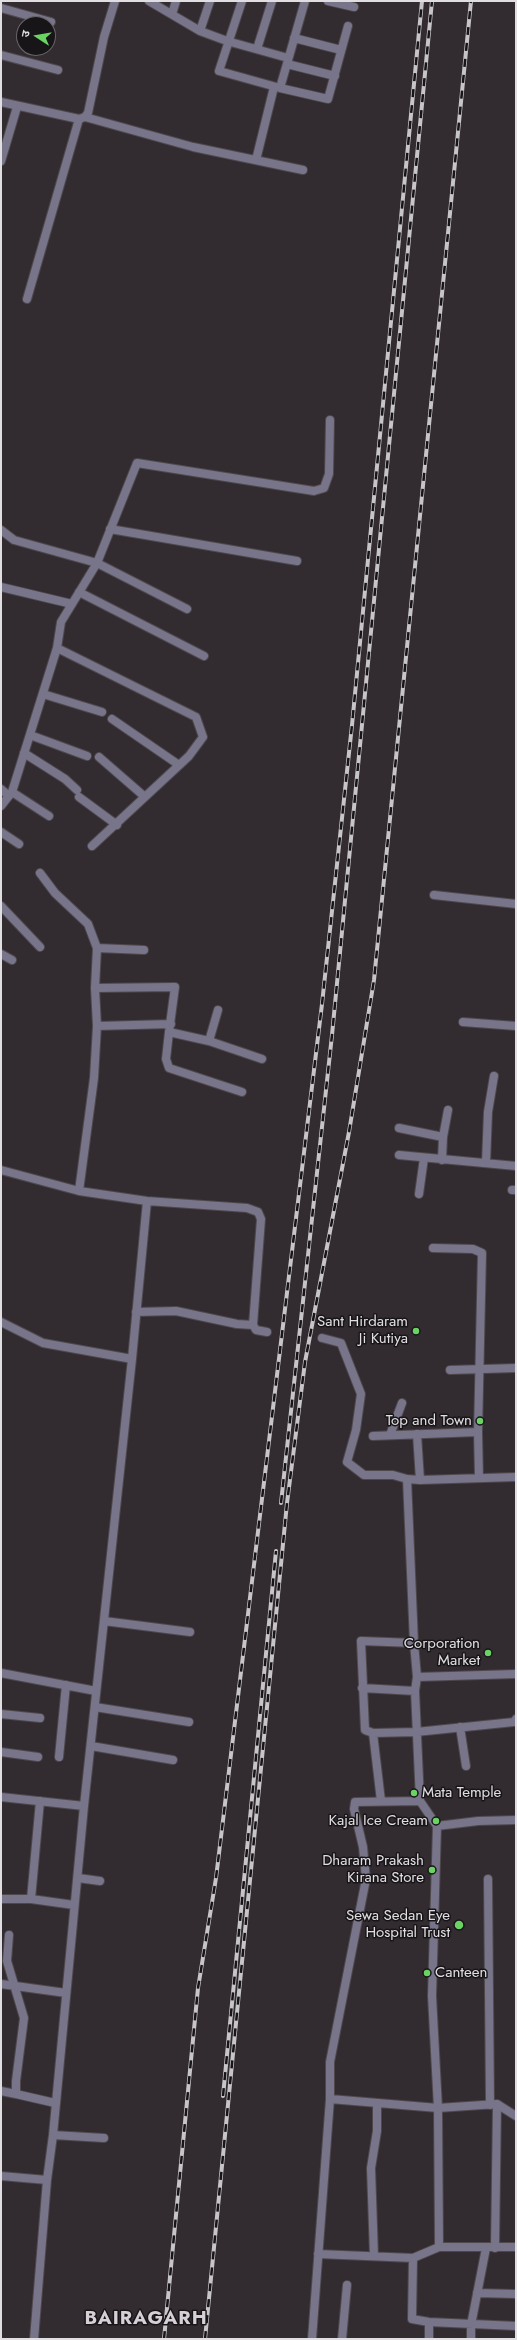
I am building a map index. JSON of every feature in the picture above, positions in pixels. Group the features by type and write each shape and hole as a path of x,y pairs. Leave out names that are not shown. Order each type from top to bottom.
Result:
{"street":[{"path":"27,298 82,118 88,113 104,36 115,1"},
{"path":"149,1 200,31 335,76"},
{"path":"172,14 176,1"},
{"path":"200,31 210,1"},
{"path":"242,1 227,41 219,71 277,87 328,99 348,26"},
{"path":"257,49 272,1"},
{"path":"256,160 277,87 288,61 305,1"},
{"path":"328,1 354,7"},
{"path":"1,8 30,16"},
{"path":"294,38 341,50"},
{"path":"1,55 58,70"},
{"path":"1,102 82,118 193,147 303,170"},
{"path":"1,161 17,106"},
{"path":"1,806 11,794 57,648 61,622 97,563 137,463 314,491 324,488 329,474 330,420"},
{"path":"110,529 297,561"},
{"path":"1,530 14,540 97,563 187,609"},
{"path":"1,587 72,604"},
{"path":"79,592 204,656"},
{"path":"57,648 196,717 203,737 178,765 117,825 92,846"},
{"path":"43,694 102,712"},
{"path":"112,719 178,765"},
{"path":"30,735 87,756"},
{"path":"24,753 66,779 78,793 117,825"},
{"path":"98,757 145,797"},
{"path":"1,789 49,816"},
{"path":"1,832 20,844"},
{"path":"40,873 55,893 88,924 97,948 95,988 97,1026 94,1078 79,1191"},
{"path":"434,895 516,904"},
{"path":"1,906 40,946"},
{"path":"97,948 144,950"},
{"path":"1,954 12,960"},
{"path":"95,988 175,987 166,1059 169,1068 242,1092"},
{"path":"209,1041 218,1010"},
{"path":"462,1022 516,1026"},
{"path":"97,1026 170,1028 262,1059"},
{"path":"486,1163 488,1112 494,1076"},
{"path":"442,1160 443,1137 448,1110"},
{"path":"399,1128 443,1137"},
{"path":"399,1155 516,1166"},
{"path":"419,1194 424,1158"},
{"path":"1,1170 79,1191 147,1201 247,1208 258,1212 261,1219 253,1324 256,1330 266,1332"},
{"path":"34,2339 47,2180 53,2135 74,1905 132,1359 147,1201"},
{"path":"433,1248 473,1249 482,1253 478,1432 479,1478"},
{"path":"136,1312 176,1311 237,1324 253,1324"},
{"path":"1,1322 44,1343 132,1359"},
{"path":"322,1338 342,1343 362,1394 356,1430 347,1462 364,1475 393,1475 407,1479 420,1480 516,1477"},
{"path":"450,1370 516,1368"},
{"path":"390,1436 402,1403"},
{"path":"373,1436 478,1432"},
{"path":"417,1434 420,1480"},
{"path":"407,1479 414,1642 417,1677 415,1691 420,1801 437,1826 432,1996 438,2108 439,2247"},
{"path":"104,1621 190,1632"},
{"path":"414,1642 361,1640 365,1730 373,1733 416,1732 514,1722 516,1719"},
{"path":"1,1673 96,1691"},
{"path":"417,1677 516,1674"},
{"path":"59,1757 66,1685"},
{"path":"362,1688 415,1691"},
{"path":"95,1707 189,1722"},
{"path":"1,1714 40,1718"},
{"path":"460,1728 466,1766"},
{"path":"373,1733 381,1801"},
{"path":"91,1746 173,1760"},
{"path":"1,1752 38,1757"},
{"path":"1,1797 84,1806"},
{"path":"31,1899 40,1801"},
{"path":"312,2339 330,2099 330,2062 352,1940 366,1879 363,1847 354,1810 355,1802 420,1801"},
{"path":"437,1826 478,1821 516,1820"},
{"path":"78,1878 100,1881"},
{"path":"488,1879 494,2104 495,2248"},
{"path":"1,1899 31,1899 74,1905"},
{"path":"6,1939 7,1961 24,2018 16,2081 16,2094"},
{"path":"1,1984 66,1993"},
{"path":"1,2091 55,2103"},
{"path":"330,2099 438,2108 494,2104 516,2116"},
{"path":"374,2256 371,2168 377,2131 377,2103"},
{"path":"53,2135 104,2138"},
{"path":"1,2176 47,2180"},
{"path":"318,2254 413,2258 439,2247 516,2247"},
{"path":"471,2339 471,2325 486,2248"},
{"path":"413,2258 412,2319 429,2322 471,2325 516,2326"},
{"path":"342,2339 347,2285"},
{"path":"478,2293 516,2294"},
{"path":"429,2322 429,2339"}],"railway":[{"path":"164,2339 198,1988 216,1878 322,1004 352,725 422,1"},
{"path":"281,1503 332,1035 432,1"},
{"path":"205,2339 287,1503 305,1362 349,1132 374,980 471,1"},
{"path":"223,2096 276,1551"}],"place":[{"name":"Sant Hirdaram Ji Kutiya","path":"416,1331"},
{"name":"Top and Town","path":"480,1421"},
{"name":"Corporation Market","path":"488,1653"},
{"name":"Mata Temple","path":"414,1793"},
{"name":"Kajal Ice Cream","path":"436,1821"},
{"name":"Dharam Prakash Kirana Store","path":"432,1870"},
{"name":"Sewa Sedan Eye Hospital Trust","path":"459,1925"},
{"name":"Canteen","path":"427,1973"}],"district":[{"name":"BAIRAGARH","path":"146,2319"}]}
